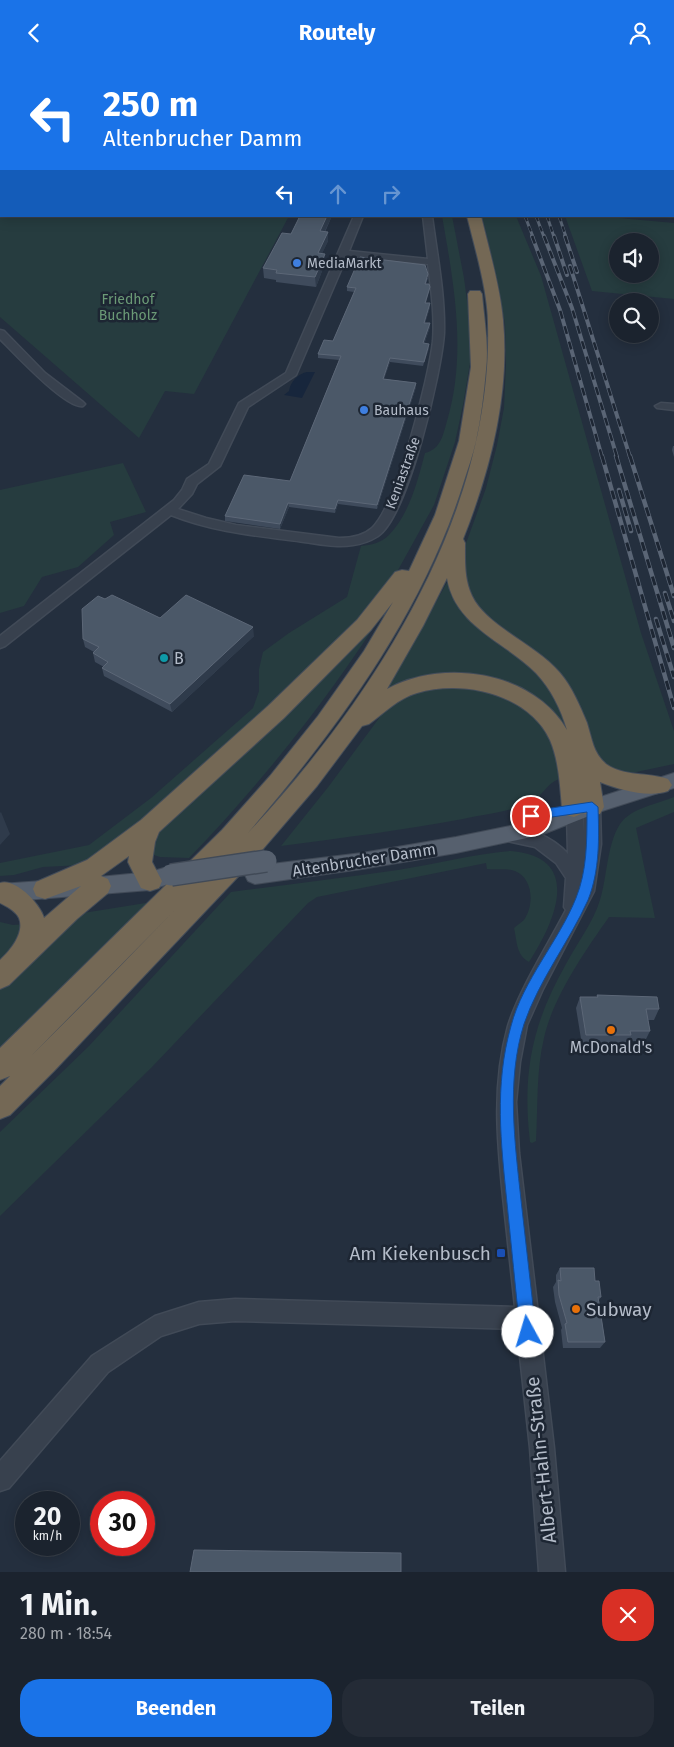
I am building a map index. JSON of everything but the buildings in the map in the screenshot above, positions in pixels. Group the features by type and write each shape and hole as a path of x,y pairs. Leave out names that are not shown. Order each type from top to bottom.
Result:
{"highway":[{"path":"0,1105 71,1037 259,839 310,780 352,725 402,646 457,536 486,444 496,364 496,324 474,217"},
{"path":"0,1067 65,1005 231,837 327,720 380,641 424,562 448,508 468,443 480,364 480,324 472,275"},
{"path":"45,889 72,879 96,867 149,827 276,712 364,625 397,583 448,508"},
{"path":"457,536 457,582 462,596 478,618 536,661 553,679 572,710 584,754 581,810"},
{"path":"352,725 396,693 416,685 461,680 502,687 537,709 548,719 561,740 581,810"},
{"path":"584,754 592,765 610,777 667,783"},
{"path":"149,827 143,842 140,863 161,880"},
{"path":"0,977 78,901 99,886"},
{"path":"2,892 25,905 32,916 32,930 26,950"}],"main road":[{"name":"Altenbrucher Damm","path":"260,869 371,860 456,845 548,825 581,810 667,783"},
{"name":"Altenbrucher Damm","path":"2,892 161,880 177,886 443,834 581,810"}],"street":[{"path":"0,643 169,510 188,491 191,482 214,466 243,405 290,375 359,217"},
{"name":"Keniastraße","path":"169,510 190,519 232,529 335,541 358,540 377,531 389,513 401,483 422,418 436,351 438,321 427,217"},
{"path":"343,253 433,261"},
{"path":"0,333 41,375 79,404"},
{"path":"661,406 674,407"},
{"name":"Albert-Hahn-Straße","path":"573,913 581,810"},
{"name":"Albert-Hahn-Straße","path":"552,1572 542,1448 508,1145 506,1102 510,1062 518,1025 535,986 585,891 593,844 581,810"},
{"path":"507,834 534,839 549,845 558,853 575,877"},
{"path":"0,1479 100,1364 155,1327 199,1313 235,1310 527,1318"}],"green space":[{"name":"Friedhof Buchholz","path":"0,217 288,217 194,394 165,391 139,438 0,317"},
{"path":"442,217 452,217 464,278 470,324 470,363 455,442 434,505 392,581 360,623 146,821 83,865 43,867 14,875 0,876 0,863 89,845 151,798 253,708 259,691 259,669 263,652 289,633 347,597 361,546 383,540 396,527 412,497 425,453 438,445 447,421 453,396 457,345 451,267"},
{"path":"482,217 516,217 541,276 641,633 674,731 674,764 622,775 596,762 581,709 561,677 482,616 462,581 464,549 486,488 504,408 505,324"},
{"path":"565,217 608,217 674,223 674,299 659,298 659,293 592,291"},
{"path":"123,463 146,512 110,522 114,535 78,567 42,577 24,606 0,613 0,490"},
{"path":"450,577 452,582 547,681 573,738 504,684 385,693"},
{"path":"389,603 344,671 296,736 244,798 189,858 160,857 148,853 160,830"},
{"path":"482,686 513,701 532,713 547,730 554,745 559,779 538,797 530,803 497,813 281,846 329,786 388,706 419,688"},
{"path":"674,797 674,812 636,828 655,918 609,917 580,959 562,991 548,1022 541,1051 538,1076 536,1141 532,1143 530,1142 527,1094 532,1050 545,1007 554,986 597,908 612,841 620,824 631,814 637,810"},
{"path":"511,851 534,856 548,865 556,878 557,894 554,911 539,946 529,962 519,952 514,928 524,920 527,914 531,900 529,886 526,880 515,871 487,869 486,863 317,897 308,903 152,1067 0,1216 0,1132 89,1046 231,892 398,870"},
{"path":"152,902 0,1049 0,987 77,914"},
{"path":"0,922 13,925 26,924 0,971"}],"water":[{"path":"307,372 315,372 302,398 284,395 289,391 295,379"}],"railway":[{"path":"525,217 533,237"},
{"path":"536,217 544,237"},
{"path":"547,217 554,237"},
{"path":"559,217 566,237"},
{"path":"532,236 560,310 602,457"},
{"path":"544,236 572,308 617,457"},
{"path":"554,236 567,275"},
{"path":"565,236 577,272"},
{"path":"570,266 630,457"},
{"path":"602,456 674,708"},
{"path":"616,456 674,648"},
{"path":"630,456 674,596"},
{"path":"619,490 631,531"},
{"path":"665,593 674,621"},
{"path":"656,619 674,677"}],"place":[{"name":"MediaMarkt","path":"297,263"},
{"name":"Bauhaus","path":"364,410"},
{"name":"B","path":"164,658"},
{"name":"McDonald's","path":"611,1030"},
{"name":"Am Kiekenbusch","path":"501,1253"},
{"name":"Subway","path":"576,1309"}],"route":[{"path":"528,1332 509,1153 506,1102 510,1062 518,1025 523,1012 585,891 593,844 592,807 574,808 531,816"}]}
